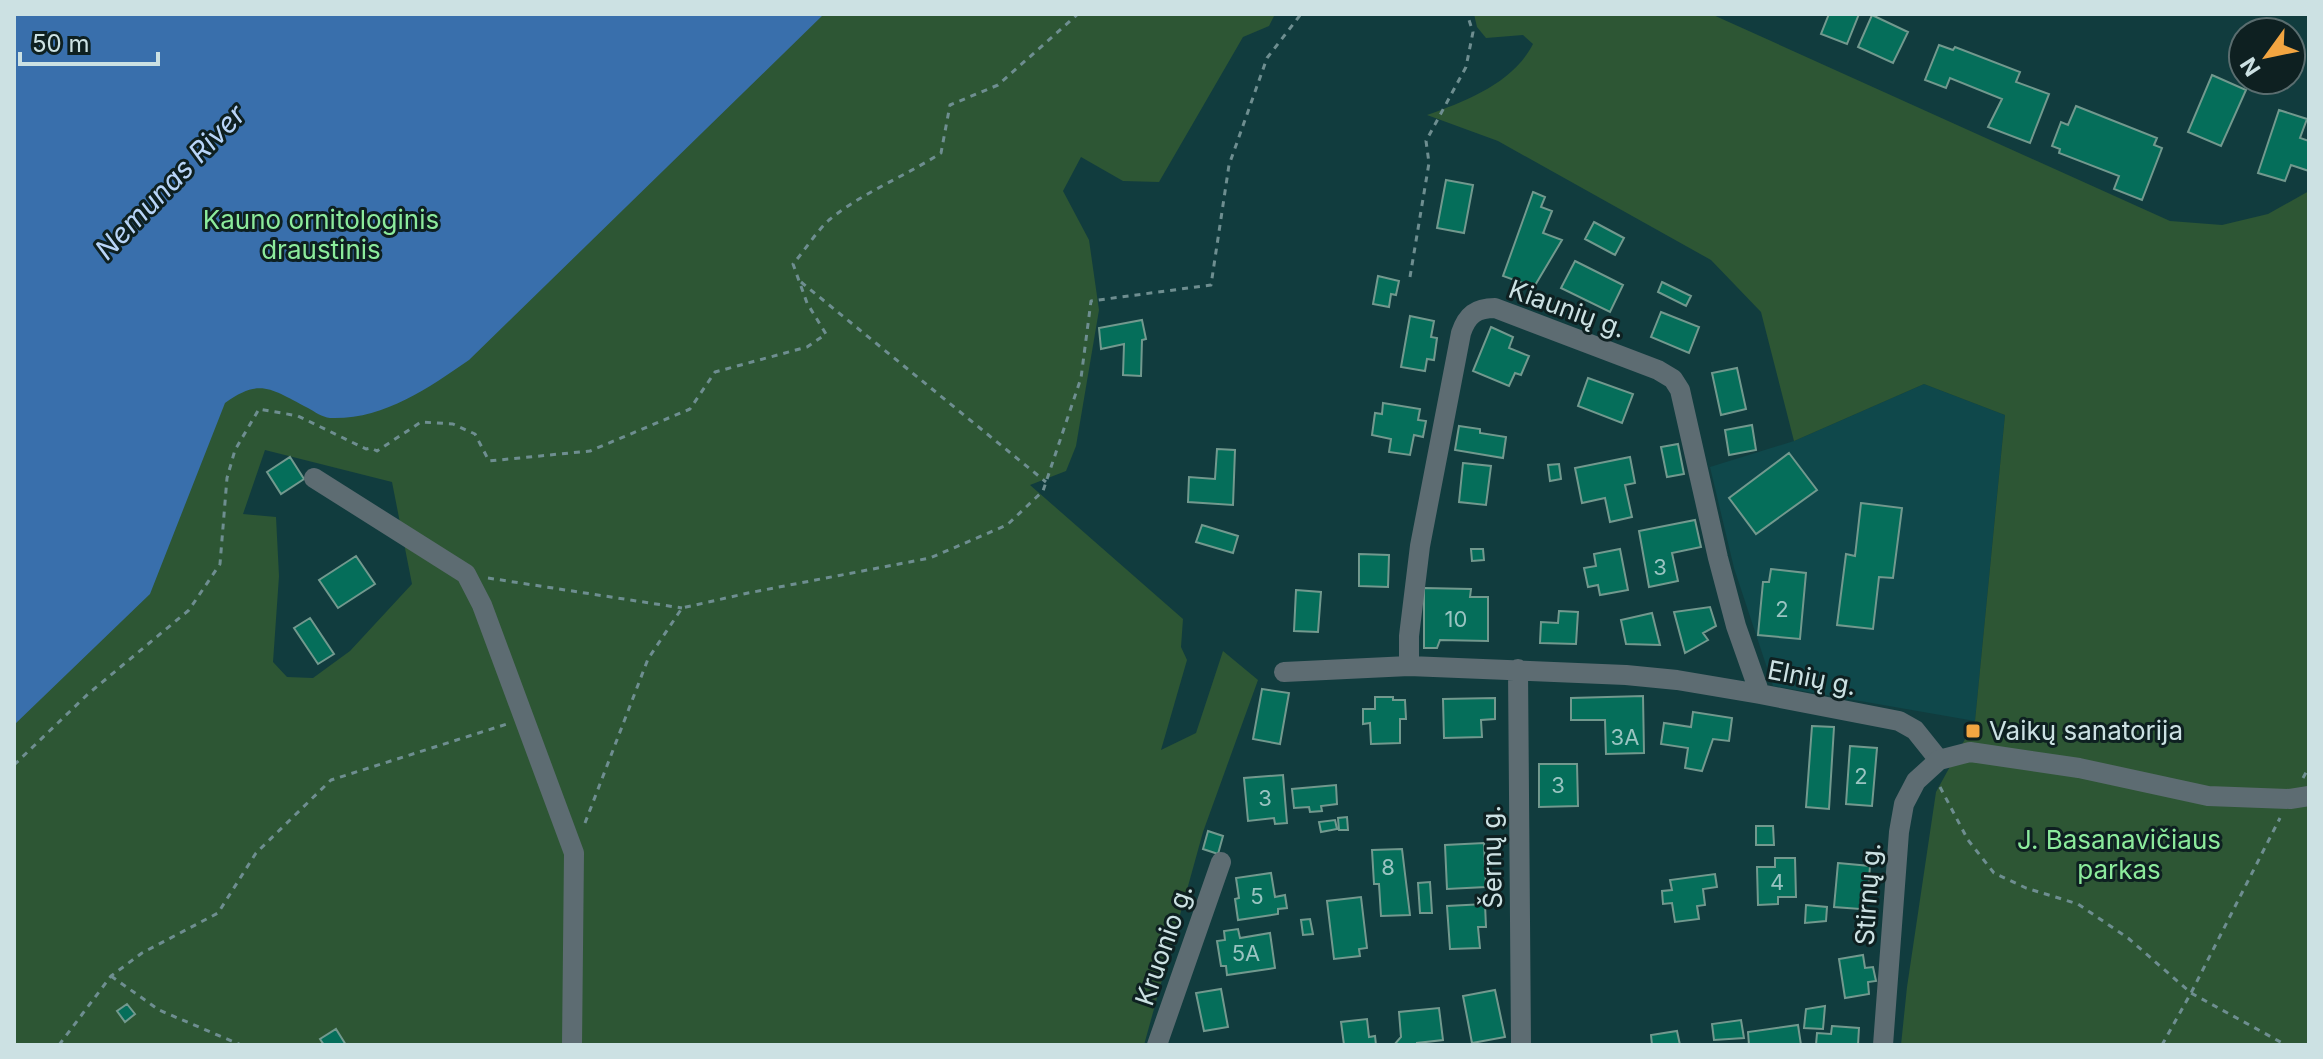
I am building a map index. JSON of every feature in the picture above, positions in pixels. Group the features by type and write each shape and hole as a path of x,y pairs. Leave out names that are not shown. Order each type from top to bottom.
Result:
{"street":[{"name":"Kiaunių g.","path":"1409,666 1409,636 1420,546 1461,333 1466,319 1474,311 1495,308 1658,370 1673,379 1680,390 1736,626 1760,694"},
{"path":"314,478 466,574 482,605 574,853 572,1045"},
{"name":"Elnių g.","path":"1284,672 1409,666 1518,669 1677,680 1899,721 1915,730 1934,763"},
{"name":"Šernų g.","path":"1518,669 1521,1045"},
{"path":"1934,763 1970,752 2079,768 2208,796 2290,799 2304,790"},
{"name":"Stirnų g.","path":"1883,1045 1899,832 1904,804 1916,781 1934,763"},
{"name":"Kruonio g.","path":"1157,1045 1221,862"}],"path":[{"path":"14,765 88,694 189,610 220,564 227,478 235,450 259,409 298,416 366,449 377,451 421,422 453,424 475,434 489,461 590,451 690,409 715,372 807,347 826,334 807,303 793,264 828,221 887,182 908,175 941,153 950,105 998,85 1078,14"},
{"path":"466,574 682,608 930,558 1007,525 1043,491 1081,378 1091,301 1211,285 1229,165 1267,58 1301,14"},
{"path":"1410,277 1429,163 1426,141 1466,67 1473,32 1467,14"},
{"path":"799,281 1046,482"},
{"path":"574,853 648,659 682,608"},
{"path":"59,1045 111,976 142,953 218,913 256,853 331,780 522,719"},
{"path":"1934,763 1968,840 1994,873 2026,888 2078,904 2128,938 2191,993 2286,1045"},
{"path":"2304,790 2309,767"},
{"path":"2162,1045 2279,820"},
{"path":"111,976 159,1010 241,1045"}],"shaded area":[{"path":"1924,384 2005,415 1975,721 1773,686 1734,568 1710,467 1794,441"}],"green space":[{"path":"14,14 1275,14 1269,26 1243,37 1159,182 1123,181 1081,157 1063,191 1089,240 1099,310 1076,446 1066,471 1030,485 1183,619 1181,647 1187,660 1161,750 1196,733 1223,651 1258,680 1203,832 1144,1045 14,1045","holes":["265,450 392,482 412,584 350,651 313,678 287,677 273,662 279,576 276,517 243,514"]},
{"name":"J. Basanavičiaus parkas","path":"1474,14 1711,14 2170,221 2222,225 2268,214 2309,191 2309,1045 1901,1045 1936,792 1975,721 2005,415 1924,384 1794,441 1761,312 1711,260 1498,141 1427,115 1472,97 1501,80 1524,58 1533,44 1523,35 1486,38 1477,27"}],"water":[{"name":"Kauno ornitologinis draustinis","path":"14,14 824,14 469,360 437,382 404,401 368,414 349,417 324,417 285,396 258,388 225,403 150,594 14,725"}],"building":[{"path":"1829,14 1859,14 1847,44 1821,34"},
{"path":"1872,15 1908,32 1893,63 1858,47"},
{"path":"1939,45 1953,50 1955,47 2020,72 2016,82 2049,94 2030,143 1988,127 2002,99 1950,78 1946,88 1925,80"},
{"path":"2212,75 2227,82 2227,96 2243,96 2221,146 2188,132"},
{"path":"2076,106 2157,138 2154,145 2162,148 2142,200 2114,189 2119,176 2059,153 2060,149 2052,146 2061,122 2068,125"},
{"path":"2279,110 2307,119 2300,138 2309,141 2309,171 2291,165 2285,181 2258,173"},
{"path":"1446,180 1473,185 1464,233 1437,228"},
{"path":"1533,192 1545,197 1541,207 1552,211 1543,233 1562,240 1534,287 1503,276"},
{"path":"1594,222 1624,238 1615,255 1585,239"},
{"path":"1575,261 1623,285 1610,312 1561,288"},
{"path":"1378,276 1399,281 1396,295 1391,294 1389,307 1373,304"},
{"path":"1662,282 1691,296 1686,306 1658,292"},
{"path":"1661,312 1699,327 1689,353 1651,337"},
{"path":"1410,316 1434,321 1431,337 1437,338 1434,360 1427,359 1425,371 1401,367"},
{"path":"1142,320 1146,339 1142,340 1141,376 1123,375 1124,344 1101,349 1099,328"},
{"path":"1491,327 1513,337 1509,348 1529,356 1521,375 1515,373 1509,386 1473,371"},
{"path":"1737,368 1746,409 1721,415 1712,373"},
{"path":"1588,378 1633,394 1622,423 1578,406"},
{"path":"1383,403 1420,409 1418,420 1426,421 1423,437 1414,435 1410,455 1389,452 1391,439 1372,435 1375,413 1382,414"},
{"path":"1752,425 1756,450 1729,455 1725,430"},
{"path":"1459,426 1506,437 1503,458 1455,450"},
{"path":"1678,444 1684,474 1667,477 1661,447"},
{"path":"1217,449 1235,450 1233,505 1188,502 1189,477 1215,479"},
{"path":"1789,453 1817,490 1756,534 1729,498"},
{"path":"290,457 304,479 281,494 267,472"},
{"path":"1630,457 1635,483 1625,485 1632,517 1610,522 1605,498 1582,503 1575,468"},
{"path":"1463,463 1491,466 1486,505 1459,502"},
{"path":"1559,464 1561,479 1550,481 1548,465"},
{"path":"1861,503 1902,508 1893,578 1879,577 1873,629 1837,625 1846,554 1855,556"},
{"path":"1695,520 1701,547 1672,553 1678,581 1649,587 1639,531"},
{"path":"1202,525 1238,536 1233,553 1196,542"},
{"path":"1471,549 1483,549 1484,560 1472,561"},
{"path":"1620,549 1628,590 1600,595 1598,585 1588,587 1584,568 1596,566 1594,554"},
{"path":"1359,554 1389,555 1388,587 1359,586"},
{"path":"356,556 375,584 338,608 319,580"},
{"path":"1771,569 1806,573 1800,639 1758,635 1763,582 1769,582"},
{"path":"1424,588 1471,589 1470,597 1488,597 1488,641 1440,640 1437,648 1424,648"},
{"path":"1296,590 1321,592 1318,632 1294,631"},
{"path":"1710,607 1716,626 1703,633 1708,640 1685,653 1674,612"},
{"path":"1559,611 1578,612 1576,644 1540,643 1541,622 1558,623"},
{"path":"1652,613 1660,645 1626,644 1621,620"},
{"path":"310,618 334,654 318,664 294,628"},
{"path":"1262,689 1289,693 1280,744 1253,739"},
{"path":"1643,696 1644,753 1606,754 1605,720 1571,720 1571,698"},
{"path":"1375,697 1405,700 1406,719 1400,719 1400,743 1371,744 1370,723 1363,724 1363,709 1375,709"},
{"path":"1495,698 1495,719 1481,720 1482,737 1444,738 1443,699"},
{"path":"1693,712 1732,718 1729,741 1713,739 1702,771 1685,768 1688,748 1661,744 1664,723 1691,727"},
{"path":"1812,726 1834,727 1829,809 1806,807"},
{"path":"1850,746 1877,748 1872,806 1846,804"},
{"path":"1539,764 1577,764 1578,806 1539,807"},
{"path":"1283,775 1287,823 1275,824 1274,818 1248,821 1244,778"},
{"path":"1336,785 1337,804 1321,806 1322,811 1310,812 1309,807 1294,808 1292,789"},
{"path":"1347,817 1348,830 1339,830 1338,818"},
{"path":"1335,820 1337,829 1321,832 1319,822"},
{"path":"1756,826 1773,826 1774,845 1756,845"},
{"path":"1208,831 1223,836 1218,854 1203,849"},
{"path":"1484,843 1486,887 1447,889 1445,845"},
{"path":"1402,849 1410,915 1381,916 1379,884 1374,884 1372,850"},
{"path":"1775,858 1795,858 1796,897 1778,897 1778,904 1758,905 1757,867 1775,867"},
{"path":"1838,863 1870,866 1868,892 1862,891 1860,909 1834,907"},
{"path":"1271,873 1275,897 1285,895 1287,908 1278,909 1278,914 1238,920 1236,878"},
{"path":"1715,874 1717,887 1703,889 1705,905 1697,906 1699,919 1675,922 1672,903 1663,904 1662,891 1672,890 1670,880"},
{"path":"1430,882 1432,913 1420,913 1418,883"},
{"path":"1361,897 1367,948 1359,949 1360,956 1334,959 1327,901"},
{"path":"1485,904 1486,927 1478,927 1480,948 1450,949 1447,906"},
{"path":"1806,905 1827,907 1826,921 1805,923"},
{"path":"1310,919 1313,934 1303,935 1301,920"},
{"path":"1238,929 1240,938 1270,933 1275,968 1227,975 1226,966 1221,966 1217,941 1225,940 1224,931"},
{"path":"1863,955 1865,968 1873,967 1876,981 1868,982 1869,994 1845,998 1839,959"},
{"path":"1221,989 1228,1027 1204,1031 1196,993"},
{"path":"1495,990 1505,1037 1472,1043 1463,996"},
{"path":"127,1004 135,1014 125,1022 117,1011"},
{"path":"1825,1006 1823,1029 1804,1028 1806,1009"},
{"path":"1439,1008 1443,1040 1394,1045 1401,1037 1399,1012"},
{"path":"1367,1019 1369,1037 1375,1036 1376,1045 1344,1045 1341,1022"},
{"path":"1741,1020 1744,1038 1714,1040 1712,1024"},
{"path":"1798,1025 1801,1045 1749,1045 1748,1032"},
{"path":"1832,1026 1859,1028 1858,1045 1816,1045 1817,1033 1831,1034"},
{"path":"336,1029 346,1045 324,1045 320,1039"},
{"path":"1677,1031 1680,1045 1652,1045 1651,1035"}],"place":[{"name":"Vaikų sanatorija","path":"1973,731"}],"water label":[{"name":"Nemunas River","path":"170,182"}]}
